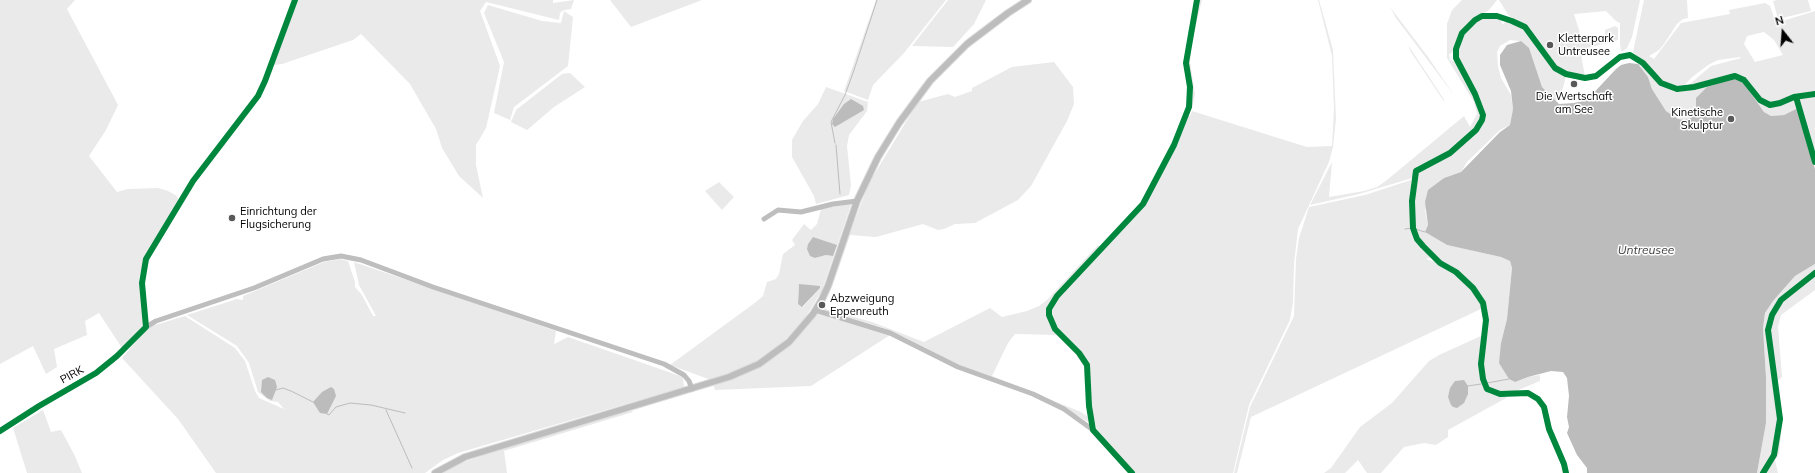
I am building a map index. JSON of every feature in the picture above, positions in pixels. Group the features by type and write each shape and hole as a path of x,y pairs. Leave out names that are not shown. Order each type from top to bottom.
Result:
{"main road":[{"path":"435,473 465,457 692,389 745,371 759,364 789,342 815,310 828,286 857,201 878,157 930,81 967,44 1028,0"}],"street":[{"path":"764,219 778,210 801,212 833,204 857,201"},
{"name":"PIRK","path":"0,430 45,402 96,374 118,356 146,327 156,321 196,306 254,288 323,259 341,256 350,257 492,307 664,364 684,375 689,381 692,389"},
{"path":"815,310 890,333 958,367 1032,394 1064,409 1093,430 1132,473"}],"shaded area":[{"path":"0,0 75,0 67,9 118,105 106,130 89,156 117,192 128,189 158,188 177,196 178,200 144,260 139,279 144,320 142,327 122,348 99,313 85,321 87,335 54,349 57,367 46,374 33,346 0,364"},
{"path":"298,0 553,0 553,3 574,0 571,9 564,10 560,13 559,20 486,2 480,11 500,66 486,128 476,145 476,165 483,198 459,176 442,148 436,129 410,84 361,34 353,40 282,64 274,65"},
{"path":"610,0 702,0 631,27"},
{"path":"876,0 946,0 904,53 873,85 868,100 844,91"},
{"path":"948,0 986,0 974,24 953,47 912,46"},
{"path":"1198,0 1202,0 1191,46 1190,62 1195,94 1192,109 1190,109 1192,89 1187,62"},
{"path":"1318,0 1333,50 1336,119 1333,147 1329,162 1298,229 1294,264 1293,302 1290,320 1249,405 1233,473 1134,473 1097,430 1090,405 1088,365 1080,352 1055,328 1050,309 1058,297 1144,205 1175,146 1188,116 1190,116 1192,111 1307,147 1332,146 1334,109 1332,56"},
{"path":"1462,0 1497,0 1489,10 1467,24 1460,34 1455,53 1452,51 1452,53 1449,54 1450,60 1456,62 1477,102 1480,113 1479,123 1448,152 1416,167 1412,178 1359,194 1310,205 1332,162 1329,197 1364,191 1377,187 1387,180 1464,116 1470,127 1477,114 1474,102 1447,58 1447,24 1452,10"},
{"path":"1499,0 1640,0 1632,37 1627,48 1623,51 1621,51 1620,43 1620,23 1606,11 1574,14 1583,43 1605,38 1605,30 1615,26 1618,28 1618,40 1580,50 1585,76 1567,72 1563,88 1556,101 1542,87 1521,41 1510,40 1500,46 1497,52 1498,66 1501,78 1511,95 1513,109 1510,125 1500,130 1467,162 1461,172 1444,178 1425,210 1428,225 1425,232 1447,245 1501,257 1510,261 1512,268 1507,319 1501,343 1509,379 1515,382 1528,377 1540,375 1540,381 1511,393 1497,393 1488,387 1482,367 1487,319 1482,298 1474,287 1457,271 1441,262 1426,248 1415,229 1413,211 1416,174 1420,169 1450,154 1476,131 1483,122 1484,115 1469,80 1458,60 1457,49 1464,33 1479,19 1497,18 1503,19 1501,22 1503,24 1508,21 1518,24 1518,20 1509,16"},
{"path":"1644,0 1687,0 1688,18 1683,19 1677,24 1659,50 1649,56 1654,59 1681,23 1730,14 1729,10 1765,3 1770,6 1776,23 1815,11 1815,156 1800,103 1795,101 1798,108 1784,115 1771,116 1764,112 1743,82 1734,78 1726,80 1693,117 1684,120 1678,119 1666,111 1652,89 1648,77 1638,64 1641,64 1661,85 1679,92 1689,90 1727,76 1685,88 1711,66 1741,58 1740,57 1718,60 1708,65 1691,78 1682,88 1674,88 1664,83 1633,52","holes":["1764,32 1774,40 1783,55 1755,62 1744,44 1747,36"]},
{"path":"1808,0 1811,11 1778,19 1773,1"},
{"path":"488,5 542,21 561,23 564,11 573,17 568,66 514,107 510,120 494,113 504,62 484,13"},
{"path":"1390,7 1428,57 1454,95 1396,18"},
{"path":"1408,45 1443,98 1445,103 1411,52"},
{"path":"1054,62 1073,87 1074,104 1067,121 1031,186 1018,200 975,223 955,224 938,230 923,224 876,237 850,235 824,308 872,322 924,342 990,308 1002,317 1027,311 1039,306 1047,300 1098,245 1100,248 1050,302 1047,309 1049,324 1057,335 1015,334 1008,343 992,376 1081,412 1091,419 1090,423 1056,403 969,370 884,328 826,311 822,308 869,183 918,102 948,94 955,97 972,91 972,88 1012,67"},
{"path":"570,73 585,87 554,107 527,130 511,122 516,110 562,74"},
{"path":"826,87 868,102 867,111 849,135 847,146 851,185 849,195 816,204 814,196 792,157 792,140 803,121 818,104"},
{"path":"1411,180 1410,219 1416,240 1431,257 1426,259 1436,262 1456,274 1473,289 1483,308 1251,417 1237,473 1234,473 1250,407 1294,316 1296,259 1299,238 1309,207 1365,195"},
{"path":"719,182 734,197 722,210 705,191"},
{"path":"849,203 851,205 822,290 804,320 780,346 757,362 734,373 711,380 670,365 763,296 767,282 776,279 779,274 783,254 795,245 792,240 804,224 811,230 817,224 821,209","holes":["813,237 836,245 833,256 826,255 815,258 808,244","799,284 820,288 803,307 798,301"]},
{"path":"340,259 348,261 355,282 355,287 362,295 373,316 376,316 359,285 354,262 556,331 554,344 568,337 683,377 684,387 458,453 443,460 425,473 216,473 178,419 122,358 145,331 152,326 185,316 235,348 245,361 255,391 259,398 284,409 278,402 270,401 258,392 249,363 237,346 187,315 237,299 243,300 243,296 324,262"},
{"path":"1815,264 1815,290 1781,315 1778,327 1782,377 1777,381 1783,418 1779,454 1775,460 1778,473 1757,473 1766,423 1766,377 1763,328 1765,313 1773,301 1795,276"},
{"path":"818,313 890,335 811,386 715,390 713,384 748,372 772,357 815,314"},
{"path":"1481,336 1479,362 1483,383 1490,394 1507,396 1506,398 1448,430 1448,437 1436,445 1424,443 1404,447 1381,473 1367,473 1358,460 1345,473 1324,473 1331,468 1360,427 1392,403 1429,361"},
{"path":"43,410 51,432 61,430 82,473 27,473 13,428"},
{"path":"633,412 504,451 507,473 439,473 447,468 498,450 618,413"}],"water":[{"name":"Untreusee","path":"1521,41 1529,48 1542,87 1559,104 1587,100 1616,69 1621,65 1629,63 1638,64 1648,77 1652,89 1666,111 1678,119 1684,120 1693,117 1696,112 1696,98 1707,87 1734,78 1743,82 1764,112 1771,116 1784,115 1798,108 1815,169 1815,264 1795,276 1773,301 1765,313 1763,328 1766,377 1766,423 1757,473 1587,473 1587,468 1577,455 1567,433 1569,427 1567,417 1569,396 1567,378 1563,372 1551,371 1515,382 1509,379 1499,363 1501,343 1507,319 1512,268 1510,261 1501,257 1447,245 1425,232 1428,225 1425,202 1428,190 1444,178 1461,172 1500,132 1510,125 1513,109 1511,91 1500,65 1500,55 1507,45"},
{"path":"851,99 863,106 864,110 835,127 832,124 833,119 844,104"},
{"path":"813,237 837,245 833,256 826,255 815,258 810,256 807,249 808,244"},
{"path":"799,284 820,286 820,288 802,307 798,304"},
{"path":"268,377 275,380 277,387 272,400 267,398 261,392 262,380"},
{"path":"1464,380 1468,386 1468,394 1464,403 1457,408 1453,407 1448,397 1450,388 1455,381"},
{"path":"331,387 334,389 336,396 327,414 320,413 313,402 322,392"}],"waterway":[{"path":"835,143 831,122 845,95 877,0"},
{"path":"836,145 840,194"},
{"path":"1405,229 1412,228"},
{"path":"1415,229 1425,232"},
{"path":"1487,383 1509,379"},
{"path":"1468,386 1481,384"},
{"path":"276,390 283,388 313,402"},
{"path":"327,414 329,415 336,407 350,403 371,405 405,413"},
{"path":"386,410 412,468"}],"cycle path":[{"path":"0,431 39,406 96,373 117,356 146,327 142,283 146,259 193,181 258,96 295,0"},
{"path":"1132,473 1093,430 1089,406 1087,365 1079,353 1055,329 1049,315 1049,309 1057,296 1143,204 1174,145 1189,107 1190,87 1186,63 1197,0"},
{"path":"1566,473 1564,464 1549,429 1544,407 1538,399 1528,393 1500,394 1487,389 1483,379 1481,364 1486,320 1483,303 1473,288 1456,272 1440,263 1423,246 1417,239 1413,228 1412,201 1416,171 1450,153 1476,130 1482,120 1483,115 1475,94 1456,58 1456,49 1462,33 1475,20 1482,16 1497,16 1512,21 1525,27 1555,68 1566,74 1585,78 1596,76 1620,57 1630,55 1643,63 1661,83 1677,89 1694,87 1735,76 1744,80 1760,100 1770,105 1780,103 1794,97 1815,94"},
{"path":"1796,97 1815,162"},
{"path":"1763,473 1774,455 1780,419 1768,330 1772,315 1781,300 1815,273"}],"place":[{"name":"Kletterpark Untreusee","path":"1550,45"},
{"name":"Die Wertschaft am See","path":"1574,84"},
{"name":"Kinetische Skulptur","path":"1731,119"},
{"name":"Einrichtung der Flugsicherung","path":"232,218"},
{"name":"Abzweigung Eppenreuth","path":"822,305"}]}
